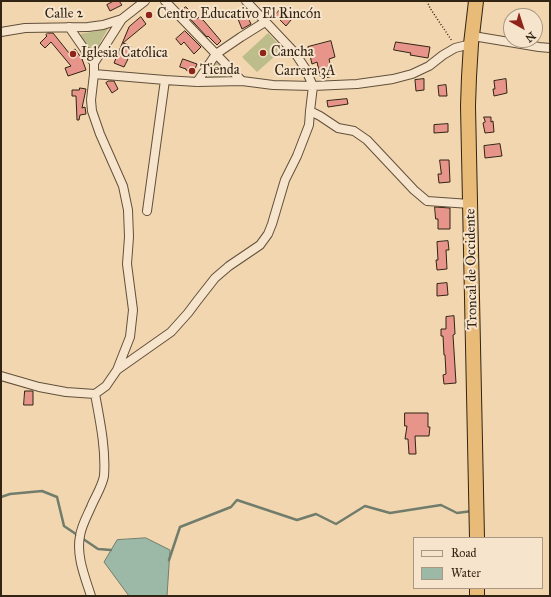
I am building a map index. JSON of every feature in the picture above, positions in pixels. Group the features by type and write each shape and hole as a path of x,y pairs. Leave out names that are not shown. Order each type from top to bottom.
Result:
{"highway":[{"name":"Troncal de Occidente","path":"476,1 469,77 468,106 477,537"}],"street":[{"name":"Calle 2","path":"1,32 25,28 103,26 122,19 145,1"},
{"path":"165,1 242,82"},
{"path":"117,370 171,332 215,278 229,266 260,245 268,234 285,180 297,156 309,125 313,86 305,68 295,53 246,1"},
{"path":"1,376 39,387 66,392 95,394 106,386 117,370 130,338 133,310 127,264 129,237 128,210 123,186 100,134 92,111 91,100 94,63 122,19"},
{"path":"197,82 216,54 265,22"},
{"path":"69,27 94,63"},
{"path":"472,40 550,48"},
{"name":"Carrera 3A","path":"94,74 197,82 242,82 273,85 313,86 357,84 392,79 412,74 429,66 455,48 472,40"},
{"path":"147,211 165,80"},
{"path":"310,111 338,128 354,131 367,140 414,190 427,201 470,204"},
{"path":"91,596 81,563 79,549 80,535 104,477 104,446 95,394"}],"path":[{"path":"427,1 430,8 452,39 455,48"}],"green space":[{"path":"109,27 101,41 94,59 80,34"},
{"name":"Cancha","path":"268,33 283,49 257,72 242,57"},
{"path":"214,60 229,71 226,77 208,77"}],"water":[{"path":"146,538 170,550 167,596 129,596 104,562 117,540"}],"building":[{"path":"114,1 119,1 122,5 110,11 107,5"},
{"path":"186,7 197,19 199,17 204,21 221,41 217,45 208,36 207,37 182,10"},
{"path":"280,10 291,20 286,26 275,15"},
{"path":"247,16 251,24 242,29 238,19"},
{"path":"141,17 146,24 123,43 131,46 126,58 128,59 124,67 114,63 129,27"},
{"path":"185,31 201,47 194,54 184,42 181,45 176,39"},
{"path":"48,33 53,33 69,53 75,49 82,59 86,70 68,76 65,68 71,66 51,42 45,48 40,43"},
{"path":"331,41 335,57 329,59 333,76 321,79 317,62 312,64 308,47"},
{"path":"396,42 430,47 428,58 410,55 411,53 394,50"},
{"path":"183,59 197,64 193,74 180,67"},
{"path":"424,79 424,90 416,91 415,80"},
{"path":"506,79 507,93 494,96 494,81"},
{"path":"109,81 114,81 118,89 112,93 106,83"},
{"path":"446,85 447,96 439,96 438,86"},
{"path":"80,88 86,89 82,108 85,107 86,114 80,115 79,120 77,120 76,96 72,96 72,90 79,90"},
{"path":"347,99 348,104 328,107 327,101"},
{"path":"484,117 491,117 494,132 485,133 483,123 485,122"},
{"path":"448,124 448,132 434,133 434,125"},
{"path":"500,144 502,156 485,158 484,146"},
{"path":"440,160 449,160 450,182 439,183 438,174 441,174"},
{"path":"435,207 450,208 450,229 438,229 438,219 436,219"},
{"path":"448,241 449,250 446,250 447,269 437,270 437,242"},
{"path":"447,283 448,295 437,296 437,284"},
{"path":"454,316 455,334 453,335 456,383 444,384 443,375 446,374 445,355 441,329 446,329 446,317"},
{"path":"25,391 33,391 33,405 24,405"},
{"path":"405,413 428,413 428,427 430,427 429,436 415,436 416,454 409,454 408,439 405,439 407,426 405,426"}],"waterway":[{"path":"1,497 10,494 42,491 57,497 64,526 98,549 111,550"},
{"path":"169,560 180,527 231,507 237,500 297,520 316,514 336,524 365,506 390,513 441,505 457,513 472,511"}],"place":[{"name":"Centro Educativo El Rincón","path":"149,15"},
{"name":"Cancha","path":"263,53"},
{"name":"Iglesia Católica","path":"73,54"},
{"name":"Tienda","path":"192,71"}]}
